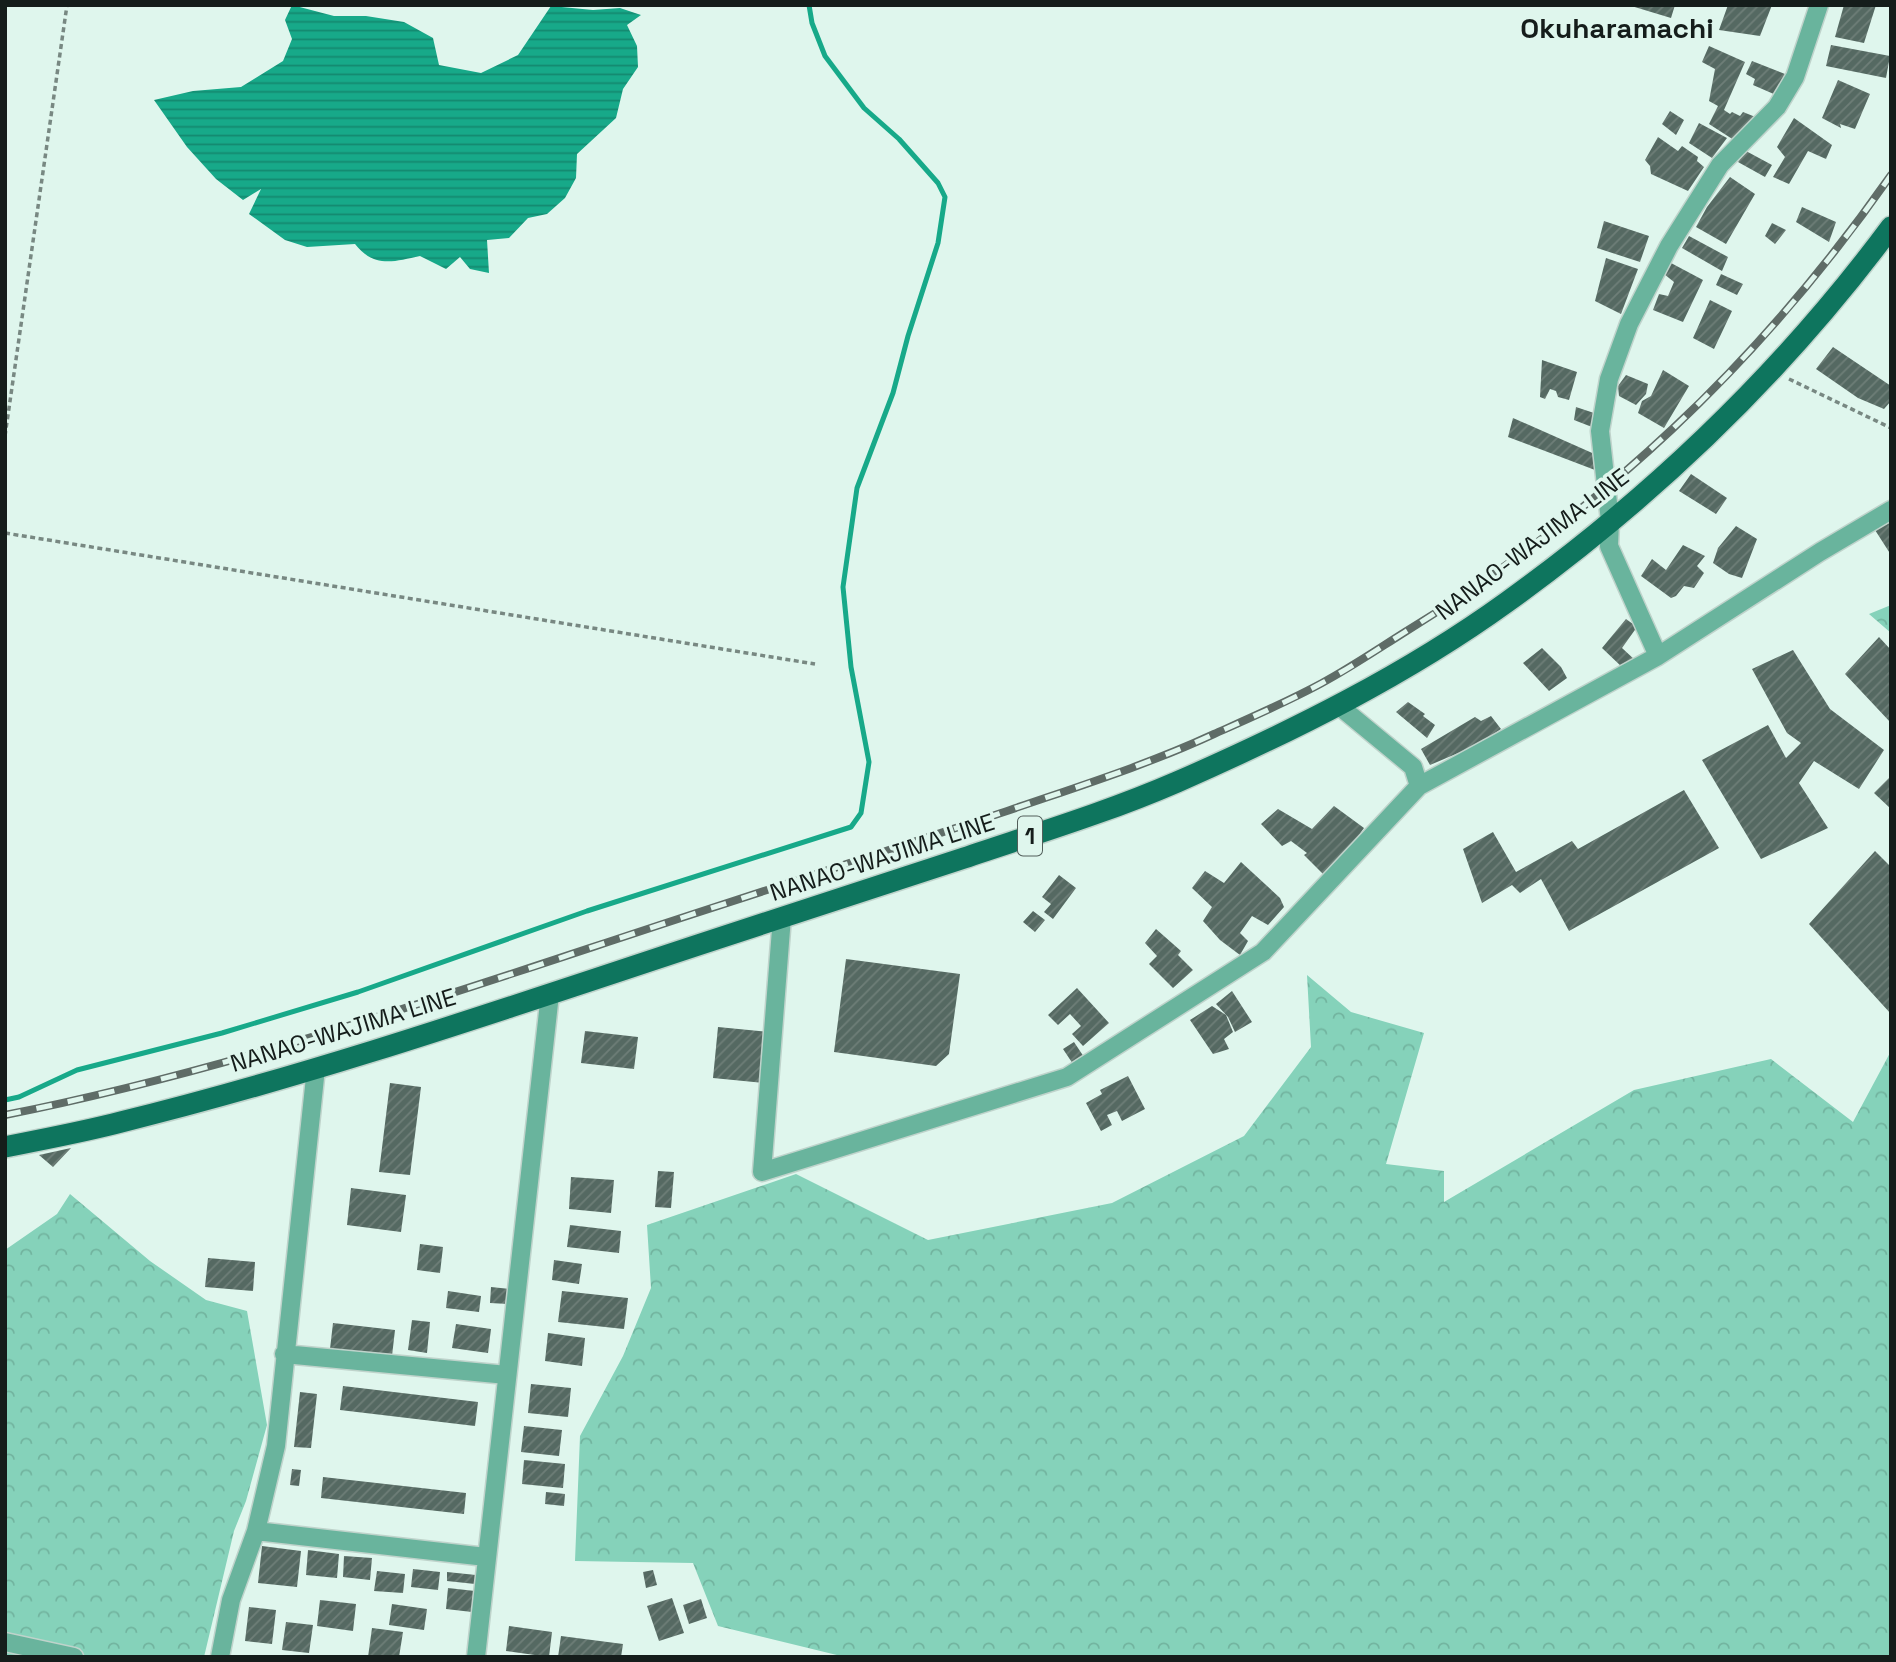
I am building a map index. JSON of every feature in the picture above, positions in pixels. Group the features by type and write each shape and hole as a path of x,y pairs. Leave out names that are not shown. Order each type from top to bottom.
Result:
{"main road":[{"name":"NANAO-WAJIMA LINE","path":"5,1147 120,1123 316,1068 782,918 1064,825 1162,788 1314,718 1424,657 1506,603 1610,522 1686,457 1731,414 1850,279 1891,227"}],"street":[{"path":"1658,656 1609,547 1610,522 1600,432 1609,379 1629,324 1669,246 1720,165 1777,107 1795,77 1819,5"},
{"path":"782,918 762,1172 1067,1077 1263,952 1419,786 1658,656 1891,510"},
{"path":"1338,705 1413,766 1419,786"},
{"path":"476,1657 550,994"},
{"path":"220,1657 231,1600 256,1531 275,1446 316,1068"},
{"path":"284,1354 507,1376"},
{"path":"256,1531 486,1557"},
{"path":"5,1642 75,1657"}],"path":[{"path":"5,436 68,5"},
{"path":"1771,371 1891,428"},
{"path":"5,533 815,664"}],"green space":[{"path":"1891,605 1891,633 1869,614"},
{"path":"1307,975 1351,1012 1424,1033 1386,1164 1444,1171 1444,1202 1634,1090 1771,1059 1853,1122 1891,1051 1891,1657 845,1657 718,1626 693,1563 575,1561 580,1436 623,1356 651,1288 647,1225 796,1174 928,1240 1112,1203 1244,1136 1311,1047"},
{"path":"70,1194 150,1261 206,1300 247,1311 267,1425 246,1501 234,1531 204,1657 5,1657 5,1250 57,1214"}],"shaded area":[{"path":"292,5 334,16 366,16 404,22 433,38 439,65 481,73 518,55 551,6 593,10 620,8 641,15 627,25 637,46 638,67 623,89 616,118 577,154 576,178 565,198 547,214 528,218 509,238 487,240 489,273 470,269 460,257 446,269 420,256 393,261 377,260 362,252 355,244 307,247 285,240 249,214 261,189 243,200 216,179 187,147 154,100 193,91 241,87 283,61 292,39 285,20"}],"building":[{"path":"1628,5 1675,5 1671,18"},
{"path":"1728,5 1772,5 1760,36 1719,30"},
{"path":"1844,5 1876,5 1864,43 1835,37"},
{"path":"1831,45 1890,56 1886,78 1826,66"},
{"path":"1709,46 1745,62 1724,110 1730,114 1732,112 1740,116 1743,112 1758,118 1740,144 1709,124 1718,106 1709,101 1715,69 1702,62"},
{"path":"1752,61 1785,74 1776,95 1753,85 1755,79 1746,74"},
{"path":"1838,80 1870,94 1855,129 1840,124 1841,128 1822,118"},
{"path":"1670,111 1684,120 1676,135 1662,124"},
{"path":"1794,118 1832,145 1826,159 1808,151 1789,184 1773,177 1785,157 1777,147"},
{"path":"1699,123 1727,138 1712,158 1689,143"},
{"path":"1658,137 1678,151 1682,146 1698,157 1697,161 1704,167 1688,191 1651,174 1650,166 1645,160"},
{"path":"1746,151 1772,165 1765,177 1738,162"},
{"path":"1730,177 1755,194 1726,244 1696,227 1707,207"},
{"path":"1802,207 1836,222 1829,242 1796,222"},
{"path":"1604,221 1649,236 1640,262 1597,248"},
{"path":"1772,223 1786,230 1775,244 1765,236"},
{"path":"1689,236 1728,257 1722,271 1682,248"},
{"path":"1606,258 1638,269 1621,314 1595,301"},
{"path":"1671,263 1703,280 1683,322 1653,310 1659,294 1668,296 1674,282 1664,274"},
{"path":"1721,274 1743,284 1737,295 1716,285"},
{"path":"1710,300 1732,311 1714,349 1693,338"},
{"path":"1833,347 1891,386 1891,401 1884,409 1858,398 1816,369"},
{"path":"1542,360 1577,372 1569,400 1558,397 1556,391 1550,389 1545,399 1540,397"},
{"path":"1663,370 1689,386 1664,428 1638,413 1642,401 1651,396"},
{"path":"1626,375 1648,384 1646,394 1636,405 1619,396 1618,386"},
{"path":"1576,407 1594,413 1592,427 1574,420"},
{"path":"1513,418 1599,456 1595,470 1508,437"},
{"path":"1691,474 1727,498 1716,514 1679,491"},
{"path":"1891,522 1891,555 1875,530"},
{"path":"1736,526 1757,539 1742,578 1729,574 1713,563 1718,548"},
{"path":"1683,545 1705,556 1697,566 1704,573 1694,588 1684,586 1671,598 1641,576 1652,559 1666,570"},
{"path":"1626,619 1637,627 1622,648 1635,660 1623,668 1602,648"},
{"path":"1879,637 1891,650 1891,723 1845,674"},
{"path":"1542,648 1561,667 1567,678 1549,691 1523,663"},
{"path":"1793,650 1830,709 1884,750 1859,789 1814,761 1799,783 1828,828 1761,859 1702,760 1768,725 1786,758 1801,743 1787,733 1752,669"},
{"path":"1408,702 1435,725 1427,738 1396,712"},
{"path":"1491,716 1501,729 1466,753 1463,751 1430,765 1421,749 1475,717 1481,721"},
{"path":"1891,776 1891,809 1874,793"},
{"path":"1684,790 1719,848 1569,931 1541,879 1520,893 1512,885 1482,903 1463,849 1493,832 1516,872 1572,841 1578,849"},
{"path":"1334,806 1364,828 1328,879 1304,855 1307,853 1291,841 1282,846 1261,824 1278,809 1312,829"},
{"path":"1875,851 1891,867 1891,1014 1809,924"},
{"path":"1241,862 1280,898 1284,907 1268,925 1252,916 1240,933 1248,941 1240,955 1220,940 1203,921 1212,907 1192,888 1205,871 1224,883"},
{"path":"1059,875 1076,888 1053,919 1044,912 1051,904 1042,897"},
{"path":"1033,911 1045,920 1035,932 1023,922"},
{"path":"1156,929 1181,951 1178,955 1193,970 1173,988 1149,964 1157,956 1145,943"},
{"path":"846,959 960,974 949,1054 936,1066 834,1052"},
{"path":"1077,988 1109,1023 1083,1046 1072,1034 1081,1026 1070,1014 1058,1025 1048,1015"},
{"path":"1232,991 1252,1022 1235,1032 1228,1017 1216,1004"},
{"path":"1212,1006 1226,1015 1233,1032 1224,1039 1229,1049 1213,1054 1190,1020"},
{"path":"718,1027 769,1032 764,1083 713,1078"},
{"path":"585,1031 638,1037 634,1069 581,1063"},
{"path":"1074,1042 1084,1057 1073,1064 1063,1049"},
{"path":"1128,1076 1145,1109 1122,1121 1117,1111 1107,1115 1112,1125 1101,1131 1086,1103 1102,1094 1100,1090"},
{"path":"390,1083 421,1087 410,1175 379,1172"},
{"path":"71,1148 53,1167 39,1155"},
{"path":"658,1171 674,1172 671,1208 655,1207"},
{"path":"571,1177 614,1180 611,1213 569,1209"},
{"path":"351,1188 406,1195 401,1232 347,1225"},
{"path":"570,1225 621,1231 619,1253 567,1247"},
{"path":"420,1244 443,1247 440,1273 417,1270"},
{"path":"208,1258 255,1262 253,1291 205,1287"},
{"path":"554,1260 582,1264 579,1284 552,1280"},
{"path":"491,1287 510,1289 508,1304 490,1303"},
{"path":"448,1291 481,1296 479,1312 446,1308"},
{"path":"562,1291 628,1298 624,1329 558,1322"},
{"path":"412,1320 430,1322 427,1353 408,1350"},
{"path":"333,1323 395,1330 392,1356 330,1349"},
{"path":"456,1324 491,1329 488,1353 452,1348"},
{"path":"548,1333 585,1338 582,1366 545,1361"},
{"path":"531,1384 571,1388 568,1417 528,1413"},
{"path":"343,1386 478,1402 475,1426 340,1410"},
{"path":"300,1392 317,1394 311,1448 294,1447"},
{"path":"524,1426 562,1430 559,1456 521,1452"},
{"path":"524,1460 565,1464 563,1488 522,1484"},
{"path":"292,1469 301,1470 299,1486 290,1485"},
{"path":"323,1477 466,1493 464,1514 321,1498"},
{"path":"546,1492 565,1494 564,1506 545,1504"},
{"path":"262,1546 301,1551 297,1587 258,1583"},
{"path":"308,1550 339,1554 337,1578 306,1575"},
{"path":"344,1556 372,1558 370,1580 343,1577"},
{"path":"413,1569 440,1572 438,1590 411,1587"},
{"path":"653,1570 657,1585 646,1588 643,1572"},
{"path":"377,1571 405,1574 403,1593 374,1591"},
{"path":"447,1572 476,1575 475,1584 447,1581"},
{"path":"448,1588 475,1591 472,1612 446,1609"},
{"path":"672,1598 684,1633 659,1641 647,1606"},
{"path":"701,1599 707,1618 689,1624 683,1605"},
{"path":"320,1600 356,1604 353,1631 317,1626"},
{"path":"392,1604 427,1609 424,1630 389,1625"},
{"path":"249,1607 276,1610 272,1644 245,1641"},
{"path":"286,1622 313,1625 309,1653 282,1650"},
{"path":"509,1626 552,1632 549,1657 506,1651"},
{"path":"372,1628 403,1632 399,1657 368,1657"},
{"path":"561,1636 623,1644 621,1657 558,1657"}],"waterway":[{"path":"5,1100 19,1097 77,1070 222,1033 358,992 587,911 851,827 861,813 869,762 851,667 843,587 857,488 893,393 938,243 945,197 938,183 899,139 864,108 825,56 812,23 809,5"}],"railway":[{"path":"5,1115 177,1075 262,1052 430,1000 1109,776 1188,746 1295,697 1353,665 1477,585 1611,484 1731,371 1787,309 1891,175"}],"district":[{"name":"Okuharamachi","path":"1617,28"}]}
